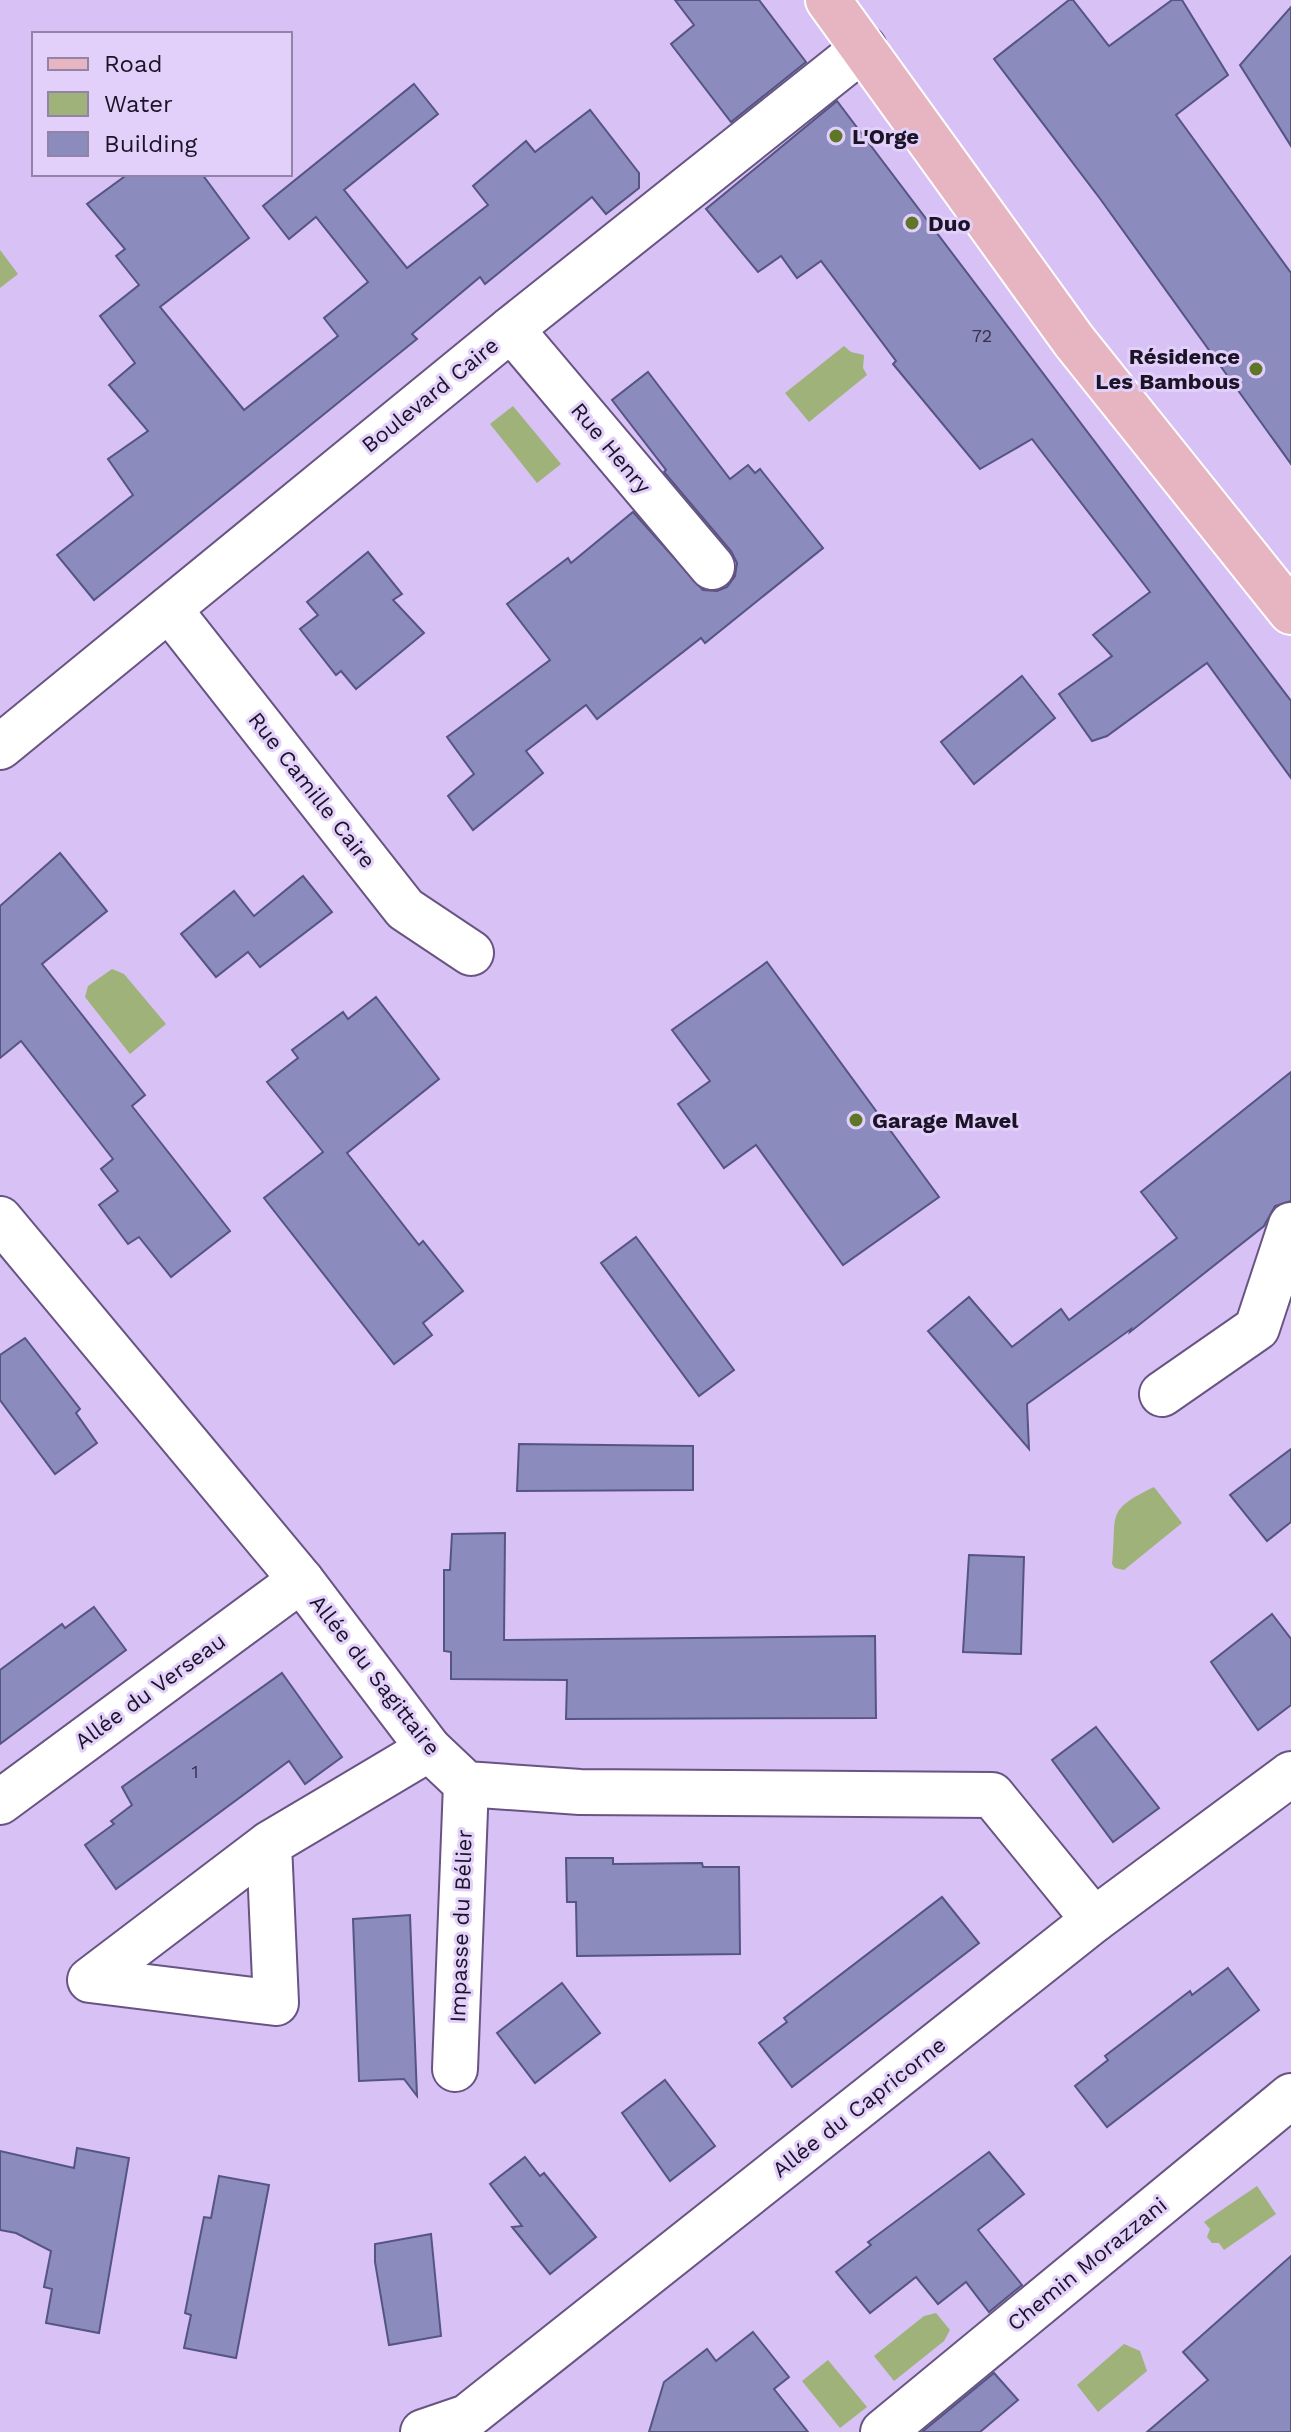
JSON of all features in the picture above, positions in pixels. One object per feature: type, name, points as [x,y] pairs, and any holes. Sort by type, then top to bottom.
[{"type":"main road","points":[[828,0],[1074,341],[1291,612]]},
{"type":"street","name":"Boulevard Caire","points":[[0,747],[511,329],[864,48]]},
{"type":"street","name":"Rue Henry","points":[[511,329],[712,567]]},
{"type":"street","name":"Rue Camille Caire","points":[[169,609],[405,909],[471,953]]},
{"type":"street","name":"Allée du Sagittaire","points":[[2,1224],[301,1580],[429,1749],[466,1784]]},
{"type":"street","points":[[1162,1394],[1257,1328],[1291,1225]]},
{"type":"street","name":"Allée du Verseau","points":[[0,1802],[301,1580]]},
{"type":"street","points":[[269,1844],[276,2003],[90,1980],[269,1844],[429,1749]]},
{"type":"street","name":"Allée du Capricorne","points":[[423,2432],[467,2417],[1094,1920],[1291,1774]]},
{"type":"street","points":[[466,1784],[580,1792],[992,1795],[1094,1920]]},
{"type":"street","name":"Impasse du Bélier","points":[[455,2069],[466,1784]]},
{"type":"street","name":"Chemin Morazzani","points":[[883,2432],[1291,2096]]},
{"type":"water","points":[[0,250],[18,274],[0,288]]},
{"type":"water","points":[[844,346],[851,352],[864,355],[863,368],[867,375],[809,422],[785,393]]},
{"type":"water","points":[[513,406],[561,464],[537,483],[490,424]]},
{"type":"water","points":[[112,969],[124,974],[166,1024],[130,1054],[85,997],[88,986]]},
{"type":"water","points":[[1154,1487],[1182,1523],[1124,1570],[1115,1568],[1112,1564],[1116,1515],[1127,1502]]},
{"type":"water","points":[[1257,2186],[1276,2214],[1224,2250],[1219,2243],[1212,2243],[1207,2237],[1210,2229],[1204,2222]]},
{"type":"water","points":[[936,2313],[950,2330],[944,2341],[894,2381],[874,2356],[924,2316]]},
{"type":"water","points":[[1124,2344],[1140,2351],[1147,2371],[1098,2412],[1077,2385]]},
{"type":"water","points":[[828,2360],[867,2407],[840,2428],[802,2381]]},
{"type":"building","points":[[675,0],[759,0],[806,62],[731,122],[671,44],[694,25]]},
{"type":"building","points":[[1073,0],[1109,46],[1172,0],[1182,0],[1228,75],[1176,115],[1291,273],[1291,464],[1101,200],[994,59]]},
{"type":"building","points":[[1291,7],[1291,146],[1240,65]]},
{"type":"building","points":[[414,84],[438,114],[344,190],[407,268],[488,205],[473,186],[526,141],[535,152],[590,110],[639,173],[639,188],[606,214],[592,197],[485,284],[480,277],[412,334],[417,339],[94,600],[57,555],[133,495],[108,459],[148,431],[109,385],[135,363],[100,316],[139,285],[116,256],[125,249],[87,204],[125,176],[203,176],[249,238],[160,307],[244,410],[338,336],[324,318],[368,282],[316,217],[289,239],[263,206]]},
{"type":"building","points":[[837,101],[1291,701],[1291,778],[1207,663],[1107,736],[1092,741],[1059,694],[1112,656],[1093,635],[1150,592],[1032,439],[980,469],[893,364],[896,361],[821,261],[797,278],[781,256],[758,272],[706,209]]},
{"type":"building","points":[[648,372],[730,479],[748,465],[755,473],[760,469],[823,548],[705,643],[701,638],[597,719],[586,705],[526,751],[543,773],[473,830],[448,796],[474,774],[447,737],[550,660],[507,604],[568,558],[571,563],[633,512],[703,590],[717,591],[727,587],[735,576],[737,563],[731,551],[664,472],[666,470],[612,400]]},
{"type":"building","points":[[368,552],[402,594],[393,600],[424,633],[356,689],[341,671],[336,675],[300,629],[318,615],[307,602]]},
{"type":"building","points":[[1022,676],[1055,718],[974,784],[941,742]]},
{"type":"building","points":[[60,853],[107,911],[42,964],[145,1095],[132,1106],[230,1231],[171,1277],[139,1237],[128,1244],[99,1205],[118,1191],[101,1169],[113,1159],[21,1041],[0,1058],[0,906]]},
{"type":"building","points":[[303,876],[332,912],[260,967],[248,952],[216,977],[181,934],[234,891],[254,916]]},
{"type":"building","points":[[767,962],[939,1197],[843,1265],[756,1145],[724,1168],[678,1104],[710,1081],[672,1030]]},
{"type":"building","points":[[376,997],[439,1079],[347,1153],[419,1245],[423,1241],[463,1291],[423,1323],[432,1335],[394,1364],[264,1198],[323,1152],[267,1082],[298,1058],[292,1050],[343,1012],[348,1019]]},
{"type":"building","points":[[1291,1072],[1291,1201],[1275,1206],[1264,1226],[1130,1332],[1131,1329],[1027,1404],[1029,1449],[928,1331],[969,1297],[1012,1347],[1061,1309],[1069,1320],[1177,1238],[1141,1192]]},
{"type":"building","points":[[636,1237],[734,1370],[699,1396],[601,1263]]},
{"type":"building","points":[[25,1338],[80,1409],[76,1413],[97,1443],[55,1474],[0,1400],[0,1355]]},
{"type":"building","points":[[519,1444],[693,1446],[693,1490],[517,1491]]},
{"type":"building","points":[[1291,1449],[1291,1522],[1267,1541],[1230,1495]]},
{"type":"building","points":[[505,1533],[504,1640],[875,1636],[876,1718],[566,1719],[567,1680],[451,1679],[451,1652],[444,1651],[444,1570],[450,1570],[452,1534]]},
{"type":"building","points":[[969,1555],[1024,1557],[1021,1654],[963,1652]]},
{"type":"building","points":[[94,1607],[126,1650],[0,1744],[0,1670],[62,1624],[65,1628]]},
{"type":"building","points":[[1272,1614],[1291,1639],[1291,1705],[1258,1730],[1211,1662]]},
{"type":"building","points":[[282,1673],[342,1757],[305,1784],[289,1761],[116,1889],[85,1845],[114,1824],[111,1821],[132,1805],[122,1787]]},
{"type":"building","points":[[1096,1727],[1159,1808],[1113,1842],[1052,1760]]},
{"type":"building","points":[[566,1858],[613,1858],[613,1864],[702,1863],[703,1867],[739,1867],[740,1954],[577,1956],[576,1902],[567,1902]]},
{"type":"building","points":[[942,1897],[979,1943],[792,2087],[759,2043],[787,2022],[784,2018]]},
{"type":"building","points":[[410,1915],[417,2096],[404,2079],[359,2081],[353,1919]]},
{"type":"building","points":[[1228,1968],[1259,2010],[1107,2127],[1075,2086],[1108,2060],[1105,2056],[1190,1991],[1192,1995]]},
{"type":"building","points":[[562,1983],[600,2033],[535,2083],[497,2033]]},
{"type":"building","points":[[665,2080],[715,2146],[670,2181],[622,2113]]},
{"type":"building","points":[[77,2148],[129,2158],[99,2333],[46,2323],[52,2289],[44,2287],[51,2251],[16,2233],[0,2230],[0,2151],[74,2168]]},
{"type":"building","points":[[989,2152],[1024,2194],[978,2230],[1022,2285],[989,2312],[966,2282],[938,2304],[916,2277],[870,2313],[836,2272],[871,2245],[868,2242]]},
{"type":"building","points":[[525,2157],[540,2176],[544,2173],[596,2237],[550,2274],[512,2227],[522,2226],[490,2184]]},
{"type":"building","points":[[219,2176],[269,2185],[236,2358],[184,2348],[191,2315],[185,2313],[204,2217],[211,2218]]},
{"type":"building","points":[[431,2234],[441,2336],[389,2345],[375,2262],[375,2244]]},
{"type":"building","points":[[1291,2256],[1291,2432],[1147,2432],[1208,2380],[1183,2352]]},
{"type":"building","points":[[753,2332],[789,2377],[774,2389],[808,2432],[649,2432],[664,2382],[707,2349],[716,2361]]},
{"type":"building","points":[[994,2373],[1018,2400],[980,2432],[922,2432]]},
{"type":"place","name":"L'Orge","points":[[836,136]]},
{"type":"place","name":"Duo","points":[[912,223]]},
{"type":"place","name":"Résidence Les Bambous","points":[[1256,369]]},
{"type":"place","name":"Garage Mavel","points":[[856,1120]]}]
